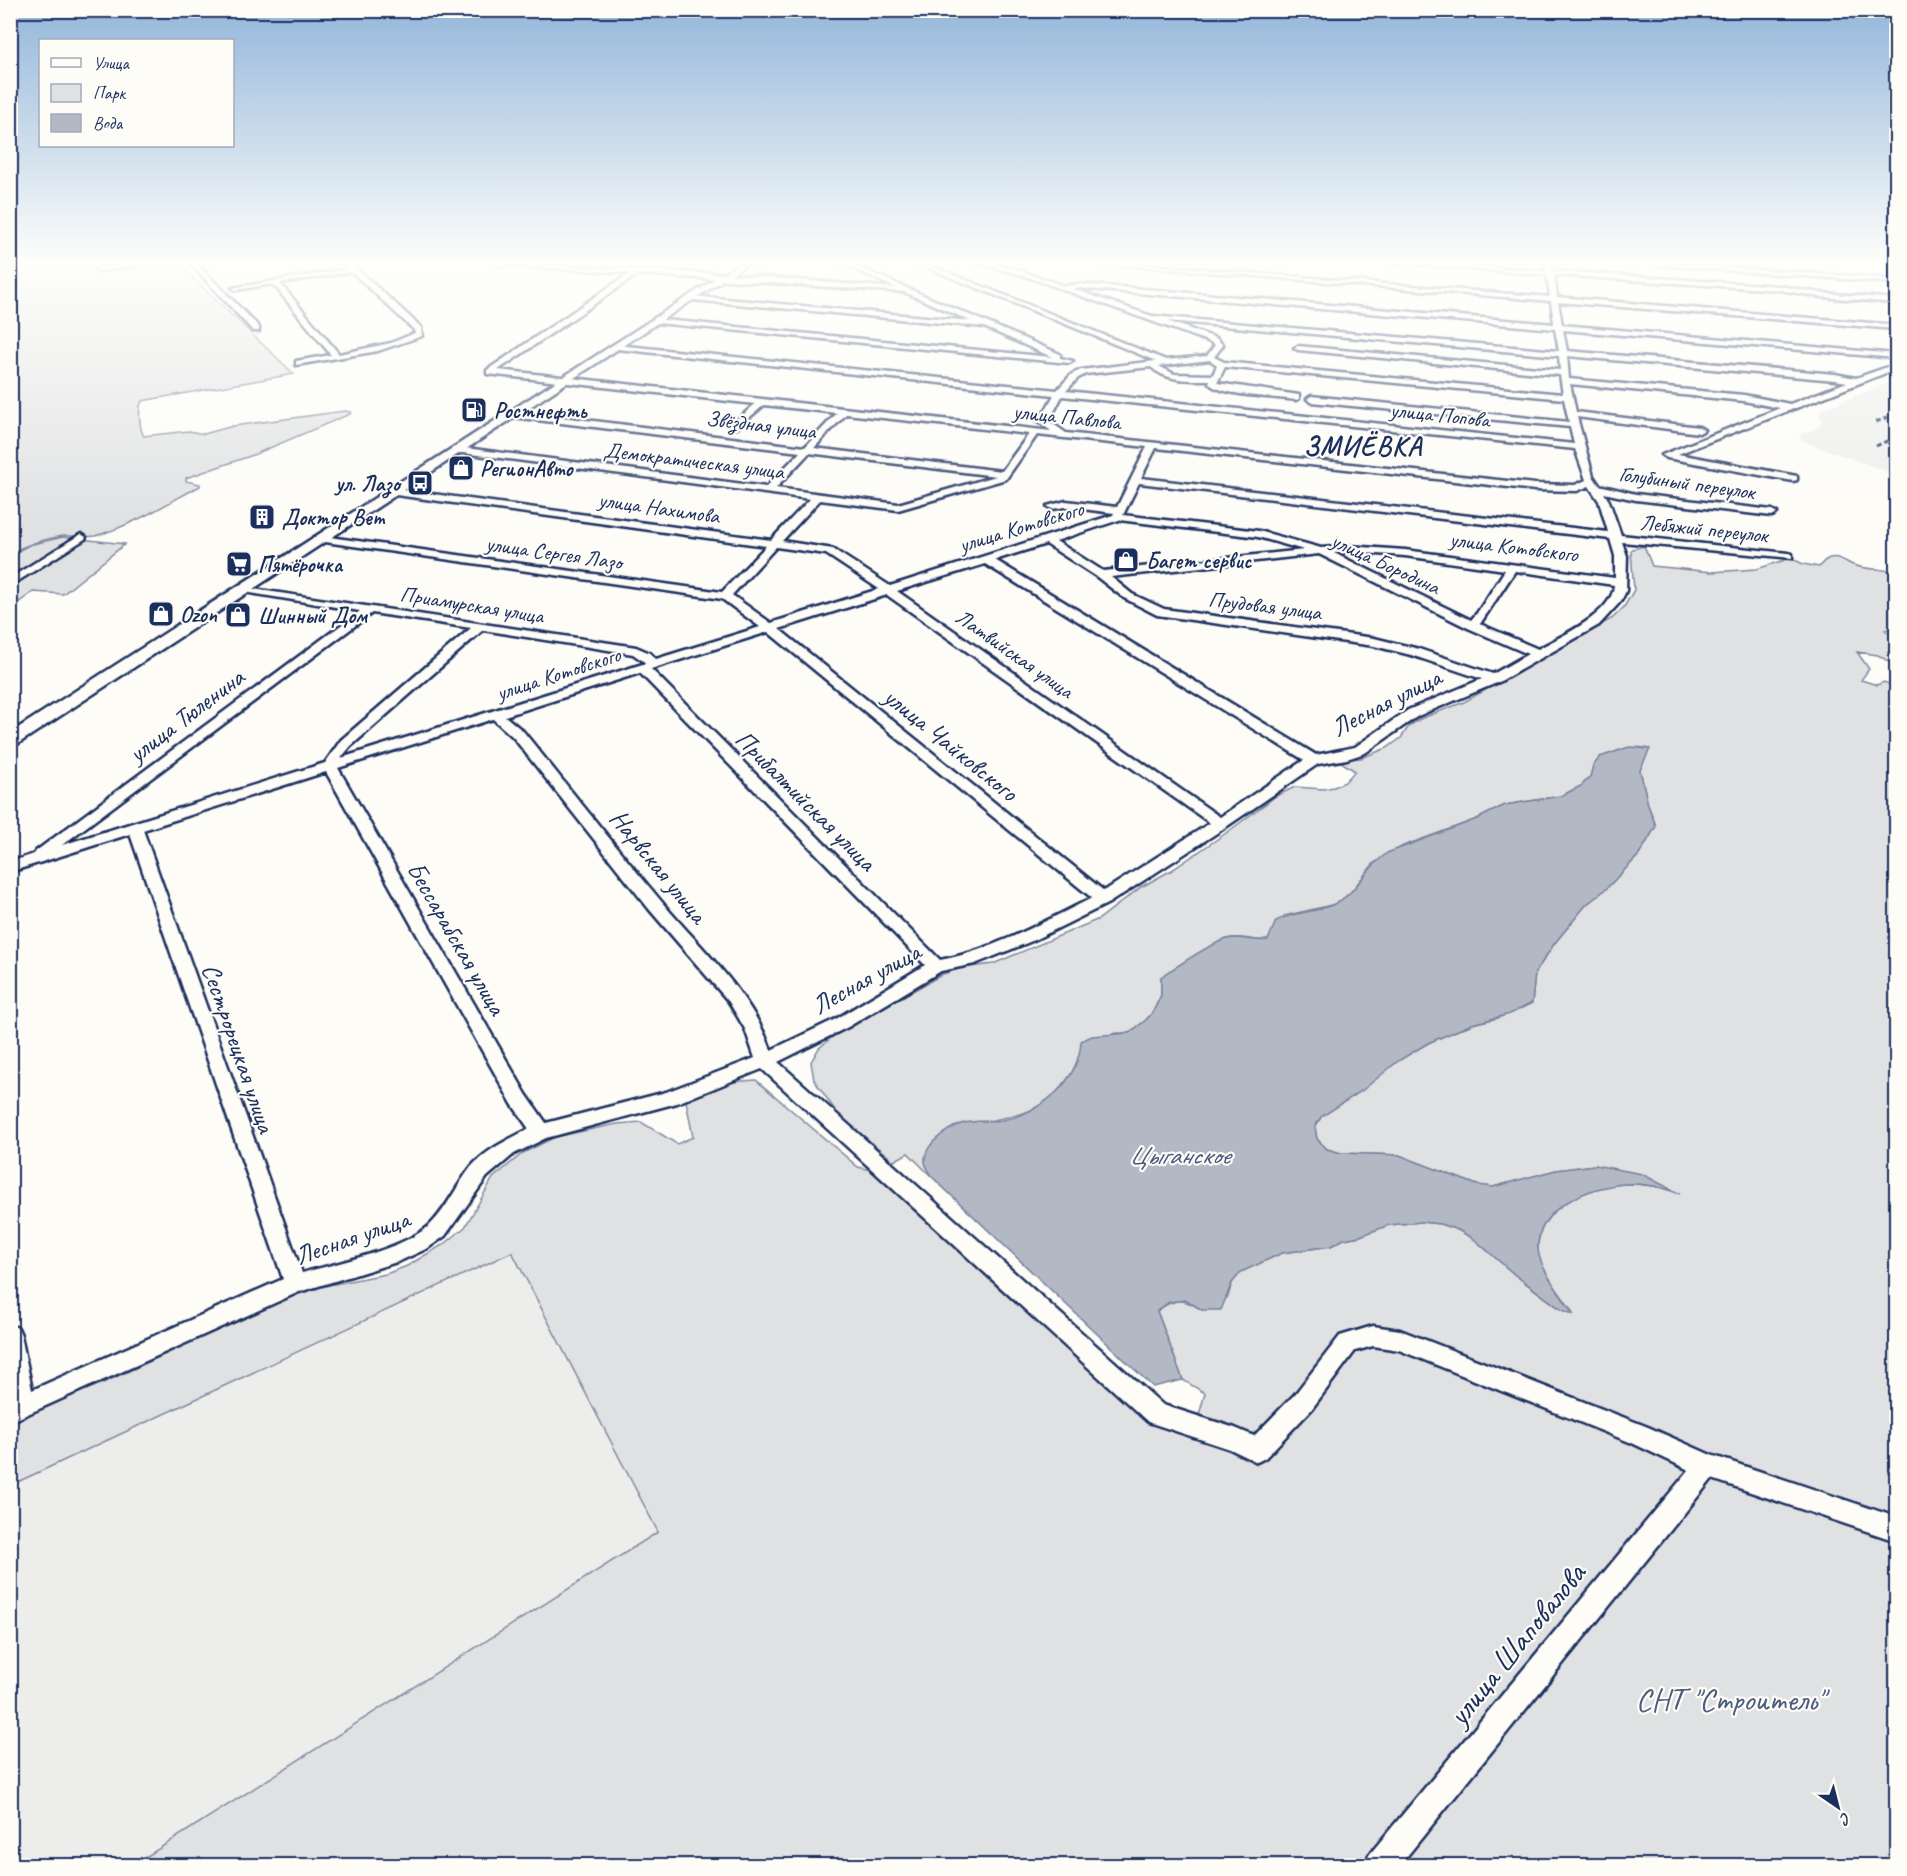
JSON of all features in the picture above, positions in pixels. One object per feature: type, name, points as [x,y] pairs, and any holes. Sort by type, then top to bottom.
[{"type":"main road","points":[[10,741],[612,351]]},
{"type":"street","points":[[332,351],[336,356]]},
{"type":"street","points":[[299,363],[362,351]]},
{"type":"street","name":"улица Павлова","points":[[521,351],[490,372],[1535,487],[1569,488],[1594,485]]},
{"type":"street","name":"улица Попова","points":[[652,351],[1579,447]]},
{"type":"street","points":[[961,351],[1069,361]]},
{"type":"street","points":[[1045,351],[1087,372]]},
{"type":"street","points":[[1137,351],[1165,362]]},
{"type":"street","points":[[1209,358],[1215,351]]},
{"type":"street","points":[[1321,351],[1744,398],[1790,407]]},
{"type":"street","points":[[1546,351],[1835,377],[1856,381]]},
{"type":"street","points":[[1835,351],[1896,356]]},
{"type":"street","name":"Лесная улица","points":[[17,1409],[294,1284],[359,1266],[421,1242],[438,1230],[480,1171],[507,1149],[541,1132],[670,1098],[765,1061],[842,1023],[936,966],[969,960],[991,952],[1103,898],[1221,824],[1314,760],[1347,755],[1360,750],[1413,713],[1494,679],[1577,634],[1603,615],[1617,599],[1621,582],[1621,556],[1604,501],[1594,485],[1579,447],[1568,397],[1563,352]]},
{"type":"street","points":[[1021,431],[1044,422],[1049,409],[1075,376],[1087,372],[1209,358],[1222,364],[1568,397]]},
{"type":"street","points":[[1214,380],[1222,364]]},
{"type":"street","points":[[1155,366],[1167,374],[1214,380],[1237,390],[1296,398]]},
{"type":"street","points":[[1792,478],[1667,455],[1896,366]]},
{"type":"street","points":[[1311,399],[1575,425]]},
{"type":"street","points":[[737,425],[762,402]]},
{"type":"street","points":[[770,489],[844,411]]},
{"type":"street","name":"Звёздная улица","points":[[512,414],[1007,474]]},
{"type":"street","points":[[1573,414],[1699,429]]},
{"type":"street","points":[[1044,422],[1068,436]]},
{"type":"street","points":[[1007,474],[1034,433]]},
{"type":"street","name":"улица Котовского","points":[[10,867],[649,667],[1046,540],[1118,514],[1153,444]]},
{"type":"street","name":"Демократическая улица","points":[[458,450],[889,506],[907,506],[1007,474]]},
{"type":"street","name":"улица Котовского","points":[[1136,480],[1616,537]]},
{"type":"street","name":"Голубиный переулок","points":[[1594,485],[1636,497],[1772,513]]},
{"type":"street","name":"улица Нахимова","points":[[396,492],[774,543]]},
{"type":"street","points":[[724,596],[818,496]]},
{"type":"street","name":"улица Котовского","points":[[1053,506],[1066,504],[1118,514],[1259,534],[1321,551],[1360,550],[1621,582]]},
{"type":"street","points":[[10,583],[81,537]]},
{"type":"street","name":"Лебяжий переулок","points":[[1616,537],[1788,556]]},
{"type":"street","name":"улица Сергея Лазо","points":[[322,539],[724,596],[770,628]]},
{"type":"street","name":"Прудовая улица","points":[[1046,540],[1101,575],[1134,600],[1161,612],[1275,626],[1374,642],[1415,652],[1494,679]]},
{"type":"street","name":"Латвийская улица","points":[[774,543],[829,551],[1221,824]]},
{"type":"street","name":"улица Бородина","points":[[1101,575],[1321,551],[1539,655]]},
{"type":"street","points":[[985,559],[1314,760]]},
{"type":"street","points":[[1472,625],[1482,615],[1512,567]]},
{"type":"street","name":"Приамурская улица","points":[[244,590],[636,651],[646,656],[649,667]]},
{"type":"street","name":"улица Тюленина","points":[[32,861],[370,609]]},
{"type":"street","points":[[331,768],[334,758],[346,743],[481,627]]},
{"type":"street","name":"улица Чайковского","points":[[770,628],[1103,898]]},
{"type":"street","name":"Прибалтийская улица","points":[[649,667],[936,966]]},
{"type":"street","name":"Нарвская улица","points":[[496,715],[518,734],[655,905],[735,998],[754,1028],[765,1061]]},
{"type":"street","name":"Бессарабская улица","points":[[331,768],[519,1099],[541,1132]]},
{"type":"street","name":"Сестрорецкая улица","points":[[135,828],[294,1284]]},
{"type":"street","points":[[765,1061],[1156,1414],[1235,1439],[1257,1450],[1303,1402],[1348,1343],[1373,1336],[1400,1340],[1640,1435],[1707,1466],[1896,1529]]},
{"type":"street","points":[[10,1335],[17,1409]]},
{"type":"street","name":"улица Шаповалова","points":[[1380,1866],[1707,1466]]},
{"type":"shaded area","points":[[1896,380],[1896,473],[1800,440],[1801,434],[1814,430],[1822,421],[1818,414],[1823,409]]},
{"type":"shaded area","points":[[513,1252],[659,1532],[133,1865],[11,1865],[10,1485]]},
{"type":"green space","points":[[11,351],[269,351],[294,374],[142,401],[140,418],[144,436],[189,431],[204,434],[233,426],[351,412],[253,455],[186,478],[186,481],[200,484],[200,486],[149,514],[109,532],[87,537],[63,536],[49,539],[29,544],[11,553]]},
{"type":"green space","points":[[63,537],[125,544],[63,594],[33,592],[11,608],[11,555],[29,545]]},
{"type":"green space","points":[[298,545],[301,546],[181,624],[177,623],[273,561],[269,558],[275,555],[282,556]]},
{"type":"green space","name":"СНТ \"Строитель\"","points":[[1644,546],[1652,566],[1712,572],[1757,569],[1791,558],[1803,564],[1819,567],[1827,559],[1834,558],[1859,567],[1896,573],[1896,627],[1885,630],[1896,638],[1896,651],[1890,655],[1896,661],[1896,666],[1878,655],[1857,652],[1869,669],[1861,680],[1877,685],[1884,682],[1896,687],[1896,1865],[133,1865],[658,1532],[512,1252],[11,1485],[11,1420],[101,1384],[303,1290],[386,1274],[407,1266],[446,1243],[465,1227],[493,1178],[523,1153],[555,1137],[617,1124],[641,1122],[677,1144],[693,1137],[686,1101],[731,1082],[756,1080],[858,1167],[879,1172],[1142,1417],[1153,1424],[1193,1437],[1205,1393],[1183,1380],[1157,1311],[1175,1301],[1190,1303],[1202,1310],[1228,1297],[1232,1283],[1241,1272],[1282,1253],[1331,1246],[1344,1239],[1360,1236],[1389,1225],[1421,1222],[1440,1224],[1474,1239],[1515,1275],[1562,1310],[1573,1313],[1546,1274],[1539,1258],[1540,1234],[1546,1221],[1568,1201],[1612,1185],[1650,1185],[1671,1189],[1595,1165],[1556,1170],[1493,1187],[1477,1185],[1399,1155],[1341,1153],[1327,1149],[1317,1139],[1315,1127],[1330,1109],[1353,1096],[1398,1061],[1428,1043],[1472,1024],[1498,1018],[1532,1003],[1535,973],[1554,944],[1586,905],[1606,889],[1639,855],[1656,826],[1648,805],[1640,770],[1649,749],[1633,747],[1613,753],[1593,766],[1590,777],[1581,786],[1561,796],[1505,805],[1477,819],[1403,846],[1374,863],[1350,893],[1336,904],[1284,916],[1268,940],[1231,938],[1196,954],[1161,977],[1161,995],[1153,1012],[1129,1033],[1117,1033],[1082,1041],[1071,1073],[1065,1083],[1049,1099],[1029,1111],[960,1127],[944,1134],[932,1143],[927,1157],[930,1175],[908,1153],[894,1161],[839,1116],[814,1080],[811,1062],[819,1048],[836,1034],[943,974],[962,968],[993,964],[1099,919],[1141,887],[1172,870],[1276,796],[1295,787],[1323,789],[1345,782],[1355,771],[1338,760],[1361,758],[1387,748],[1401,738],[1409,726],[1420,719],[1464,702],[1613,618],[1624,607],[1634,590],[1631,551]]},
{"type":"water","name":"Цыганское","points":[[1629,747],[1650,749],[1640,770],[1648,805],[1656,826],[1639,855],[1606,889],[1586,905],[1554,944],[1535,973],[1532,1003],[1510,1014],[1472,1024],[1428,1043],[1398,1061],[1363,1090],[1321,1117],[1315,1127],[1317,1139],[1327,1149],[1341,1153],[1399,1155],[1477,1185],[1493,1187],[1556,1170],[1595,1165],[1642,1174],[1680,1194],[1646,1185],[1626,1184],[1597,1189],[1568,1202],[1546,1221],[1540,1234],[1539,1257],[1573,1314],[1562,1310],[1515,1275],[1474,1239],[1458,1230],[1440,1224],[1421,1222],[1389,1225],[1360,1236],[1344,1239],[1331,1246],[1282,1253],[1241,1272],[1232,1283],[1221,1310],[1202,1310],[1186,1300],[1169,1302],[1157,1311],[1183,1380],[1153,1387],[930,1175],[925,1156],[937,1138],[961,1124],[1002,1120],[1017,1116],[1044,1103],[1065,1082],[1073,1070],[1079,1056],[1081,1041],[1092,1036],[1129,1033],[1146,1020],[1153,1012],[1161,995],[1161,977],[1169,971],[1227,939],[1268,940],[1276,921],[1291,915],[1331,906],[1345,897],[1387,853],[1477,819],[1505,805],[1561,796],[1581,786],[1590,777],[1593,766],[1600,757]]},
{"type":"railway","points":[[1876,422],[1896,414]]},
{"type":"railway","points":[[1876,446],[1896,437]]},
{"type":"railway","points":[[1891,454],[1896,452]]},
{"type":"place","name":"Ростнефть","points":[[474,410]]},
{"type":"place","name":"РегионАвто","points":[[461,468]]},
{"type":"place","name":"ул. Лазо","points":[[420,483]]},
{"type":"place","name":"Доктор Вет","points":[[262,517]]},
{"type":"place","name":"Багет сервис","points":[[1126,560]]},
{"type":"place","name":"Пятёрочка","points":[[239,564]]},
{"type":"place","name":"Ozon","points":[[161,614]]},
{"type":"place","name":"Шинный Дом","points":[[238,615]]},
{"type":"district","name":"ЗМИЁВКА","points":[[1363,446]]}]
